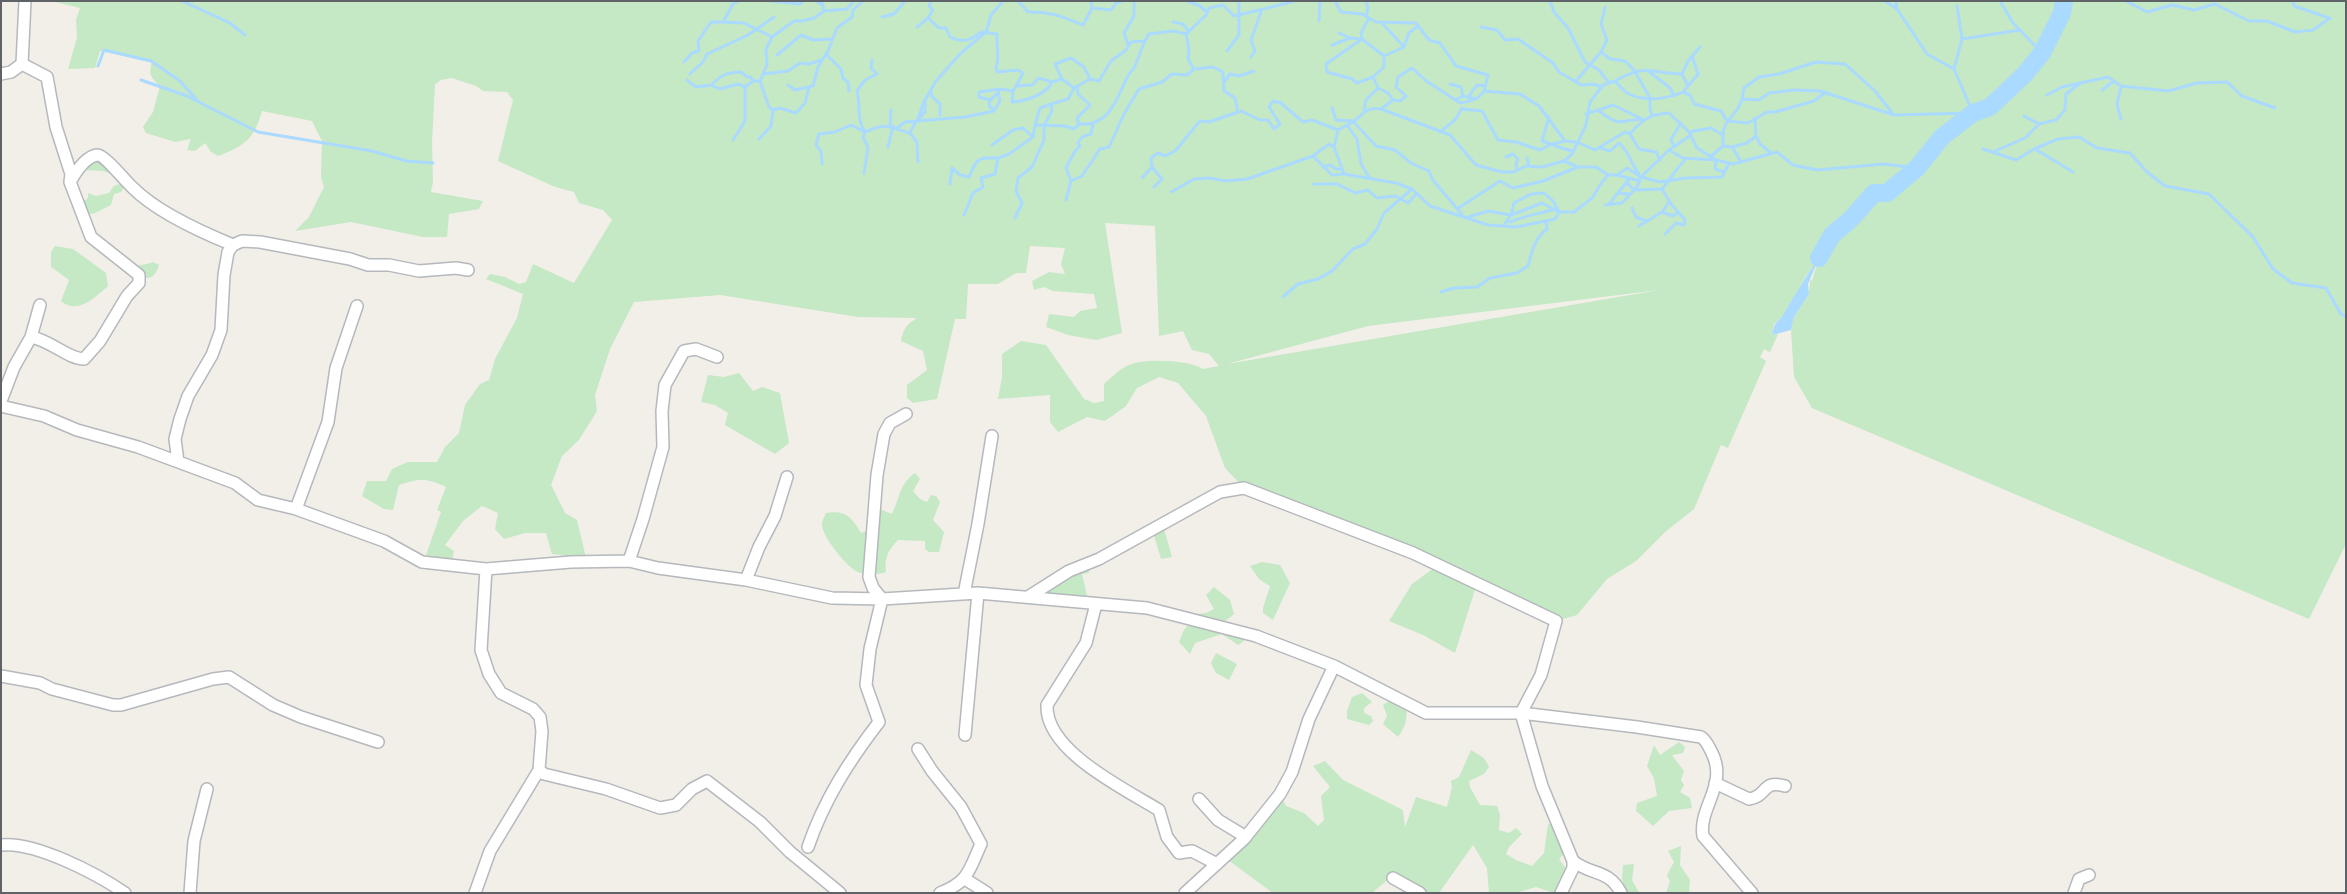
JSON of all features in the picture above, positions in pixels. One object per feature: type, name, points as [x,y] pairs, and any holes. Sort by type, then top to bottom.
[{"type":"street","points":[[1,74],[12,72],[22,64],[25,1]]},
{"type":"street","points":[[22,64],[47,77],[56,128],[71,174],[70,182],[91,237],[139,275],[138,283],[127,296],[96,346],[84,359],[77,359],[47,341],[31,337]]},
{"type":"street","points":[[70,182],[86,163],[99,155],[106,159],[134,190],[175,218],[200,232],[233,245]]},
{"type":"street","points":[[178,462],[176,439],[188,396],[212,355],[221,330],[224,275],[228,252],[233,245],[242,242],[260,242],[350,258],[368,265],[389,265],[419,272],[456,268],[468,270]]},
{"type":"street","points":[[1,400],[14,367],[31,337],[40,305]]},
{"type":"street","points":[[296,509],[328,422],[336,368],[357,306]]},
{"type":"street","points":[[629,561],[644,519],[663,447],[662,411],[665,385],[684,351],[696,348],[718,357]]},
{"type":"street","points":[[1,406],[44,416],[77,430],[138,447],[235,483],[258,500],[296,509],[384,541],[422,562],[486,569],[571,562],[629,561],[658,568],[746,580],[832,598],[882,599],[978,593],[1147,608],[1256,636],[1334,666],[1425,712],[1521,713],[1702,737],[1716,761],[1718,775],[1707,810],[1703,836],[1752,893]]},
{"type":"street","points":[[882,599],[872,588],[869,577],[877,475],[884,434],[890,423],[906,414]]},
{"type":"street","points":[[964,594],[978,524],[992,436]]},
{"type":"street","points":[[746,580],[759,547],[775,516],[786,477]]},
{"type":"street","points":[[1028,597],[1069,570],[1099,559],[1212,496],[1220,492],[1244,488],[1413,552],[1556,621],[1541,675],[1521,713],[1544,792],[1573,861],[1573,868],[1561,893]]},
{"type":"street","points":[[475,893],[490,851],[539,770],[542,731],[540,717],[533,709],[501,693],[489,674],[481,650],[486,569]]},
{"type":"street","points":[[965,735],[978,593]]},
{"type":"street","points":[[808,847],[818,817],[840,777],[879,722],[866,685],[870,649],[882,599]]},
{"type":"street","points":[[1096,604],[1086,643],[1047,705],[1051,726],[1070,750],[1090,768],[1159,810],[1167,837],[1179,853],[1193,852],[1217,864]]},
{"type":"street","points":[[1185,893],[1246,836],[1269,810],[1288,781],[1309,718],[1334,666]]},
{"type":"street","points":[[1,676],[40,683],[52,689],[113,705],[121,705],[213,679],[229,677],[273,705],[378,742]]},
{"type":"street","points":[[918,749],[932,771],[961,807],[981,844],[965,879],[955,887],[940,893]]},
{"type":"street","points":[[539,770],[544,774],[606,790],[660,808],[676,805],[692,788],[707,781],[760,822],[790,852],[840,893]]},
{"type":"street","points":[[1715,783],[1749,799],[1755,798],[1769,785],[1776,783],[1785,786]]},
{"type":"street","points":[[190,893],[194,841],[207,789]]},
{"type":"street","points":[[1199,800],[1223,824],[1246,836]]},
{"type":"street","points":[[1,845],[15,843],[98,874],[125,893]]},
{"type":"street","points":[[1573,861],[1584,870],[1600,873],[1616,883],[1621,893]]},
{"type":"street","points":[[2074,893],[2079,879],[2089,876]]},
{"type":"street","points":[[1393,878],[1420,893]]},
{"type":"street","points":[[965,879],[987,893]]},
{"type":"green space","points":[[51,1],[193,1],[198,3],[200,1],[2346,1],[2346,544],[2309,619],[1812,408],[1794,377],[1791,330],[1794,317],[1809,294],[1810,280],[1812,281],[1818,260],[1806,276],[1784,315],[1774,324],[1772,335],[1778,334],[1770,352],[1764,349],[1760,357],[1766,361],[1728,448],[1721,445],[1694,509],[1665,532],[1636,561],[1607,579],[1577,615],[1556,621],[1477,583],[1455,653],[1423,635],[1389,621],[1412,584],[1438,565],[1244,488],[1225,468],[1206,416],[1178,383],[1159,377],[1137,388],[1126,406],[1105,421],[1087,417],[1058,432],[1050,422],[1050,395],[998,399],[1002,377],[1002,354],[1021,341],[1046,345],[1084,399],[1094,403],[1104,401],[1104,384],[1122,368],[1129,365],[1145,361],[1167,361],[1188,364],[1203,369],[1219,366],[1209,354],[1192,350],[1183,331],[1159,336],[1155,226],[1105,223],[1122,333],[1096,340],[1068,335],[1046,327],[1049,314],[1074,317],[1080,311],[1097,308],[1094,294],[1053,291],[1044,287],[1034,290],[1032,281],[1049,272],[1065,274],[1061,264],[1065,248],[1030,246],[1026,273],[1016,273],[998,284],[968,284],[966,319],[955,319],[937,399],[913,403],[907,398],[907,385],[927,370],[923,351],[901,341],[906,327],[917,318],[858,317],[720,295],[634,302],[610,349],[595,395],[597,411],[579,440],[562,456],[551,485],[565,513],[577,520],[586,558],[552,554],[546,533],[525,533],[504,539],[495,529],[498,513],[482,506],[463,521],[445,545],[454,551],[452,560],[425,558],[441,512],[437,510],[446,487],[423,480],[399,485],[393,510],[384,509],[362,496],[367,481],[386,481],[392,469],[408,462],[437,462],[445,447],[459,433],[465,405],[480,384],[489,380],[495,359],[517,318],[523,294],[486,279],[490,274],[505,277],[519,284],[526,282],[533,264],[574,283],[612,220],[603,210],[579,203],[574,192],[555,187],[498,161],[513,100],[507,92],[483,91],[476,86],[452,78],[441,80],[435,84],[432,142],[433,182],[431,192],[483,201],[479,209],[449,214],[447,237],[423,237],[351,222],[295,231],[309,217],[324,187],[321,178],[322,141],[312,121],[262,111],[252,135],[242,145],[218,156],[211,152],[205,143],[195,151],[187,150],[191,139],[175,142],[146,133],[143,127],[153,112],[160,86],[151,76],[152,62],[100,51],[95,68],[68,69],[77,38],[76,20],[80,8]],"holes":[[[1659,290],[1227,364],[1368,326]]]},
{"type":"green space","points":[[89,157],[101,161],[119,176],[103,171],[83,170]]},
{"type":"green space","points":[[119,184],[124,187],[121,192],[114,194],[111,205],[95,213],[85,215],[81,203],[88,198],[88,193],[96,196],[109,193],[114,186]]},
{"type":"green space","points":[[55,246],[73,249],[106,273],[108,286],[91,300],[80,306],[67,305],[61,301],[69,280],[51,267],[51,252]]},
{"type":"green space","points":[[153,262],[159,265],[156,272],[150,278],[142,277],[129,268],[147,264]]},
{"type":"green space","points":[[739,373],[753,391],[762,387],[780,393],[789,443],[775,454],[725,425],[728,413],[715,405],[701,402],[708,375],[724,377]]},
{"type":"green space","points":[[915,473],[920,479],[913,491],[920,499],[927,502],[931,495],[936,496],[940,502],[933,520],[944,532],[939,552],[929,552],[925,549],[925,541],[898,540],[888,554],[886,572],[871,574],[856,571],[841,557],[825,535],[822,524],[826,513],[838,512],[851,518],[861,533],[872,529],[872,506],[892,514],[903,487]]},
{"type":"green space","points":[[1162,522],[1172,557],[1161,559],[1152,529]]},
{"type":"green space","points":[[1262,562],[1280,565],[1290,583],[1273,620],[1263,613],[1270,586],[1259,579],[1250,566]]},
{"type":"green space","points":[[1087,564],[1089,573],[1082,574],[1088,600],[1040,595]]},
{"type":"green space","points":[[1214,587],[1230,600],[1234,614],[1223,623],[1240,627],[1244,641],[1238,645],[1222,634],[1195,643],[1190,654],[1179,642],[1184,630],[1197,614],[1206,613],[1214,609],[1206,595]]},
{"type":"green space","points":[[1216,653],[1237,664],[1229,680],[1216,673],[1211,663]]},
{"type":"green space","points":[[1362,693],[1372,702],[1364,708],[1364,713],[1371,716],[1373,721],[1369,725],[1347,719],[1347,711],[1352,697]]},
{"type":"green space","points":[[1390,700],[1405,701],[1406,720],[1398,737],[1383,724],[1387,716],[1383,705]]},
{"type":"green space","points":[[1679,742],[1685,747],[1683,753],[1672,755],[1684,771],[1681,780],[1684,785],[1680,792],[1690,798],[1692,808],[1669,811],[1653,826],[1636,811],[1637,803],[1657,796],[1654,778],[1647,766],[1654,745],[1660,755]]},
{"type":"green space","points":[[1471,750],[1484,758],[1489,767],[1484,774],[1469,781],[1470,787],[1480,805],[1497,806],[1500,815],[1499,830],[1509,833],[1516,828],[1522,834],[1509,847],[1506,854],[1532,866],[1544,853],[1548,825],[1551,822],[1566,851],[1559,859],[1570,874],[1554,893],[1536,887],[1515,893],[1489,893],[1487,868],[1473,845],[1439,893],[1414,893],[1392,876],[1372,893],[1273,893],[1224,857],[1280,794],[1286,806],[1304,813],[1318,826],[1324,820],[1321,796],[1330,787],[1313,766],[1325,761],[1343,780],[1403,810],[1405,827],[1416,797],[1447,807],[1452,787],[1451,781],[1459,777]]},
{"type":"green space","points":[[1681,846],[1680,865],[1690,880],[1689,893],[1666,893],[1670,881],[1667,875],[1674,862],[1668,851]]},
{"type":"green space","points":[[1634,864],[1632,880],[1639,893],[1628,893],[1622,880],[1623,865]]},
{"type":"water","points":[[1819,258],[1808,284],[1809,294],[1794,317],[1791,330],[1772,335],[1776,324]]},
{"type":"waterway","points":[[182,1],[230,23],[245,35]]},
{"type":"waterway","points":[[738,1],[733,4],[723,22],[744,23],[772,37],[794,21],[814,18],[824,11],[847,9],[854,1]]},
{"type":"waterway","points":[[770,1],[800,4],[803,1]]},
{"type":"waterway","points":[[816,1],[822,5]]},
{"type":"waterway","points":[[822,1],[824,11]]},
{"type":"waterway","points":[[788,85],[795,90],[813,86],[818,67],[828,51],[837,28],[852,17],[853,10],[863,1]]},
{"type":"waterway","points":[[882,17],[894,14],[905,1]]},
{"type":"waterway","points":[[917,27],[928,18],[933,10],[929,6],[931,1]]},
{"type":"waterway","points":[[918,162],[917,142],[910,133],[915,123],[925,112],[925,100],[936,81],[961,53],[986,32],[991,15],[1003,1]]},
{"type":"waterway","points":[[1018,1],[1028,12],[1063,17],[1083,25],[1092,8],[1111,10],[1116,3],[1122,1]]},
{"type":"waterway","points":[[1091,1],[1092,8]]},
{"type":"waterway","points":[[1128,45],[1124,33],[1134,16],[1134,1]]},
{"type":"waterway","points":[[1187,1],[1200,6],[1207,12]]},
{"type":"waterway","points":[[1227,51],[1239,35],[1239,1]]},
{"type":"waterway","points":[[928,18],[939,28],[946,28],[950,37],[959,40],[970,39],[981,32],[997,34],[997,72],[1018,70],[1023,73],[1016,86],[1032,85],[1039,78],[1052,82],[1062,79],[1074,88],[1090,79],[1099,81],[1111,61],[1125,51],[1131,42],[1145,41],[1149,34],[1173,31],[1186,34],[1206,15],[1209,8],[1223,5],[1234,16],[1294,1]]},
{"type":"waterway","points":[[1319,21],[1320,1]]},
{"type":"waterway","points":[[1335,1],[1341,12],[1362,14],[1376,22],[1416,23],[1429,40],[1440,43],[1456,66],[1488,75],[1484,91],[1520,94],[1539,106],[1565,141],[1577,142],[1595,150],[1625,132],[1630,134],[1647,118],[1669,113],[1689,132],[1697,148],[1716,160],[1733,164],[1777,152],[1793,165],[1817,170],[1884,164],[1917,168]]},
{"type":"waterway","points":[[1366,1],[1368,8],[1366,16]]},
{"type":"waterway","points":[[1550,1],[1554,12],[1568,28],[1585,62],[1599,70],[1609,83]]},
{"type":"waterway","points":[[1885,1],[1897,9]]},
{"type":"waterway","points":[[1723,135],[1728,121],[1738,109],[1742,99],[1759,100],[1769,93],[1794,90],[1820,91],[1894,115],[1973,113],[1954,69],[1927,54],[1897,9],[1896,1]]},
{"type":"waterway","points":[[2000,1],[2013,23],[2042,53]]},
{"type":"waterway","points":[[1819,258],[1832,235],[1851,219],[1874,193],[1887,193],[1917,168],[1942,137],[1973,113],[1990,107],[2025,74],[2042,53],[2062,13],[2064,1]]},
{"type":"waterway","points":[[2126,1],[2147,12],[2172,5],[2194,10],[2215,4],[2249,21],[2267,21],[2295,32],[2313,30],[2330,18]]},
{"type":"waterway","points":[[2293,1],[2294,6],[2329,18]]},
{"type":"waterway","points":[[1954,69],[1962,39],[1957,6]]},
{"type":"waterway","points":[[1601,52],[1607,40],[1601,24],[1605,7]]},
{"type":"waterway","points":[[1251,57],[1255,51],[1251,40],[1261,12]]},
{"type":"waterway","points":[[690,74],[703,62],[707,54],[748,35],[774,17]]},
{"type":"waterway","points":[[1369,18],[1361,33],[1362,39],[1326,64],[1327,72],[1352,79],[1357,83],[1373,77],[1378,88],[1388,93],[1393,100]]},
{"type":"waterway","points":[[684,62],[692,53],[699,51],[698,41],[711,22],[723,22]]},
{"type":"waterway","points":[[1173,22],[1183,24],[1189,32]]},
{"type":"waterway","points":[[1382,23],[1404,47]]},
{"type":"waterway","points":[[1373,77],[1384,67],[1384,56],[1404,47],[1409,33],[1418,26]]},
{"type":"waterway","points":[[1481,27],[1497,30],[1505,40],[1518,39],[1553,63],[1559,72],[1581,85],[1594,84],[1601,87]]},
{"type":"waterway","points":[[1962,39],[2020,30]]},
{"type":"waterway","points":[[1339,33],[1350,38],[1362,39],[1384,56]]},
{"type":"waterway","points":[[1071,181],[1082,176],[1100,149],[1109,147],[1124,114],[1139,89],[1162,82],[1172,74],[1187,75],[1194,69],[1188,59],[1189,50],[1186,34]]},
{"type":"waterway","points":[[777,55],[801,35],[813,40],[832,39]]},
{"type":"waterway","points":[[733,140],[745,121],[745,87],[753,81],[760,81],[767,65],[766,49],[772,37]]},
{"type":"waterway","points":[[1332,45],[1350,38]]},
{"type":"waterway","points":[[964,215],[973,193],[983,187],[981,178],[995,174],[998,158],[1009,154],[1033,137],[1035,125],[1065,126],[1074,129],[1079,124],[1090,124],[1099,121],[1106,115],[1112,108],[1134,68],[1145,41]]},
{"type":"waterway","points":[[1683,92],[1688,86],[1682,74],[1688,61],[1700,47]]},
{"type":"waterway","points":[[98,66],[104,50],[151,61],[180,81],[196,99]]},
{"type":"waterway","points":[[1576,81],[1601,52],[1610,59],[1625,61],[1634,70],[1650,98],[1652,115]]},
{"type":"waterway","points":[[826,54],[841,69],[843,78],[848,82],[849,91]]},
{"type":"waterway","points":[[1688,86],[1698,74],[1692,56]]},
{"type":"waterway","points":[[1062,79],[1055,64],[1071,58],[1084,67],[1090,79]]},
{"type":"waterway","points":[[763,74],[788,71],[800,63],[809,64],[821,60]]},
{"type":"waterway","points":[[864,173],[868,147],[863,138],[865,132],[860,117],[857,91],[865,80],[877,74],[871,68],[872,60]]},
{"type":"waterway","points":[[1742,99],[1744,88],[1759,77],[1779,74],[1816,62],[1845,64],[1875,91],[1893,114]]},
{"type":"waterway","points":[[1194,69],[1213,67],[1223,72],[1224,91],[1235,98],[1238,112]]},
{"type":"waterway","points":[[1142,178],[1152,167],[1151,158],[1158,153],[1165,156],[1175,151],[1200,121],[1209,122],[1241,111],[1260,120],[1268,120],[1274,129],[1280,124],[1269,107],[1273,101],[1281,103],[1303,122],[1312,120],[1338,130],[1353,122],[1365,111],[1376,108],[1381,109],[1393,100],[1400,101],[1406,96],[1396,87],[1398,77],[1412,68],[1425,80],[1460,103],[1470,101],[1484,91]]},
{"type":"waterway","points":[[1647,70],[1670,88],[1674,96]]},
{"type":"waterway","points":[[1615,81],[1635,72],[1649,70],[1682,74]]},
{"type":"waterway","points":[[1224,82],[1230,74],[1239,76],[1254,71]]},
{"type":"waterway","points":[[711,85],[718,78],[736,72],[741,72],[747,77],[751,77],[753,81]]},
{"type":"waterway","points":[[2047,95],[2062,87],[2108,77],[2121,86],[2168,91],[2197,83],[2227,82],[2242,96],[2275,108]]},
{"type":"waterway","points":[[141,80],[187,96],[258,132],[372,151],[406,161],[433,163]]},
{"type":"waterway","points":[[687,80],[696,87],[711,85],[720,89],[738,84],[745,87]]},
{"type":"waterway","points":[[760,81],[769,107],[773,110]]},
{"type":"waterway","points":[[1381,109],[1450,135],[1476,165],[1502,172],[1514,172],[1526,166],[1542,167],[1564,161],[1572,154],[1586,125],[1590,102],[1603,85],[1615,81],[1627,93],[1642,98],[1663,98],[1683,92],[1690,95],[1694,104],[1721,111],[1727,121],[1748,123],[1767,112],[1775,112],[1814,101],[1826,92]]},
{"type":"waterway","points":[[2102,90],[2114,81]]},
{"type":"waterway","points":[[1013,91],[1012,102],[1040,94],[1052,82]]},
{"type":"waterway","points":[[1993,152],[2025,138],[2039,124],[2056,120],[2065,110],[2066,94],[2082,82]]},
{"type":"waterway","points":[[1450,84],[1461,87],[1463,96]]},
{"type":"waterway","points":[[1469,96],[1477,85],[1485,86]]},
{"type":"waterway","points":[[897,128],[905,122],[965,117],[994,111],[1000,101],[998,93],[1000,89],[1013,91],[1016,86]]},
{"type":"waterway","points":[[2121,86],[2117,104],[2121,119]]},
{"type":"waterway","points":[[773,110],[780,108],[796,113],[805,103],[809,87]]},
{"type":"waterway","points":[[1077,87],[1078,94],[1090,105],[1077,118],[1079,124]]},
{"type":"waterway","points":[[1015,218],[1022,203],[1016,191],[1018,178],[1032,167],[1044,140],[1044,126],[1052,111],[1051,104],[1068,99],[1074,88]]},
{"type":"waterway","points":[[1364,110],[1366,100],[1378,88]]},
{"type":"waterway","points":[[990,100],[979,97],[979,92],[1000,89]]},
{"type":"waterway","points":[[931,91],[932,97],[940,104],[940,115]]},
{"type":"waterway","points":[[994,111],[989,105],[990,100],[998,93]]},
{"type":"waterway","points":[[1455,100],[1463,96],[1476,99]]},
{"type":"waterway","points":[[918,119],[924,101]]},
{"type":"waterway","points":[[1035,125],[1040,108],[1051,104]]},
{"type":"waterway","points":[[1586,114],[1613,105],[1642,119]]},
{"type":"waterway","points":[[1332,108],[1336,120],[1353,121],[1376,146],[1395,150],[1411,163],[1429,171],[1432,179],[1465,218],[1488,211],[1511,215],[1514,203],[1531,194],[1544,193],[1553,201],[1559,212]]},
{"type":"waterway","points":[[1440,132],[1455,120],[1462,108]]},
{"type":"waterway","points":[[1462,109],[1482,111],[1498,140],[1516,142],[1540,150],[1552,144],[1565,141]]},
{"type":"waterway","points":[[759,139],[771,126],[773,110]]},
{"type":"waterway","points":[[890,126],[891,110]]},
{"type":"waterway","points":[[1599,111],[1619,122],[1641,119]]},
{"type":"waterway","points":[[2024,116],[2039,124]]},
{"type":"waterway","points":[[1549,117],[1542,141],[1574,151]]},
{"type":"waterway","points":[[1755,118],[1756,136]]},
{"type":"waterway","points":[[1674,147],[1671,139],[1681,123]]},
{"type":"waterway","points":[[1066,200],[1071,181],[1066,168],[1075,151],[1080,146],[1078,143],[1082,137],[1091,134],[1093,124]]},
{"type":"waterway","points":[[822,164],[821,151],[816,145],[819,134],[835,132],[851,125],[865,132],[884,126],[910,133]]},
{"type":"waterway","points":[[1347,125],[1357,139],[1361,164],[1369,177]]},
{"type":"waterway","points":[[888,147],[893,126]]},
{"type":"waterway","points":[[992,145],[1013,130],[1023,128],[1033,137]]},
{"type":"waterway","points":[[1689,132],[1711,128],[1723,135],[1723,146]]},
{"type":"waterway","points":[[1338,130],[1334,147],[1344,174],[1396,183],[1412,189],[1430,206],[1488,225],[1516,227],[1555,219],[1559,212],[1574,212],[1592,198],[1608,175]]},
{"type":"waterway","points":[[1630,134],[1639,149],[1656,152],[1660,160]]},
{"type":"waterway","points":[[1605,205],[1622,203],[1637,187],[1641,177],[1669,150],[1691,135]]},
{"type":"waterway","points":[[1732,147],[1747,143],[1756,136],[1760,144],[1770,152]]},
{"type":"waterway","points":[[1983,149],[2016,160],[2034,149],[2058,139],[2079,137],[2097,148],[2130,153],[2146,171],[2165,186],[2209,194],[2253,237],[2273,269],[2292,283],[2326,288],[2341,314],[2346,317]]},
{"type":"waterway","points":[[1600,148],[1610,151],[1619,143],[1639,174]]},
{"type":"waterway","points":[[1171,192],[1194,179],[1210,178],[1225,181],[1247,179],[1313,156],[1329,144],[1334,147]]},
{"type":"waterway","points":[[1710,157],[1723,146],[1732,147],[1741,162]]},
{"type":"waterway","points":[[2035,149],[2073,172]]},
{"type":"waterway","points":[[1669,150],[1683,158],[1716,160],[1715,169],[1724,172]]},
{"type":"waterway","points":[[1506,157],[1513,154],[1518,159],[1516,164],[1517,170]]},
{"type":"waterway","points":[[1313,156],[1332,175],[1344,174]]},
{"type":"waterway","points":[[950,184],[952,168],[960,175],[969,177],[979,160],[998,158]]},
{"type":"waterway","points":[[1527,158],[1529,166]]},
{"type":"waterway","points":[[1665,234],[1676,223],[1684,225],[1685,220],[1671,204],[1662,189],[1687,158]]},
{"type":"waterway","points":[[1564,161],[1578,167],[1596,167],[1608,175],[1617,175],[1627,168],[1641,177],[1660,182],[1685,178],[1722,177],[1729,163]]},
{"type":"waterway","points":[[1323,167],[1330,165],[1336,169],[1342,169]]},
{"type":"waterway","points":[[1152,167],[1162,179],[1154,187]]},
{"type":"waterway","points":[[1457,209],[1500,181],[1513,188],[1543,181],[1578,167]]},
{"type":"waterway","points":[[1617,175],[1640,181]]},
{"type":"waterway","points":[[1609,204],[1630,178]]},
{"type":"waterway","points":[[1626,182],[1634,190],[1662,189]]},
{"type":"waterway","points":[[1314,184],[1337,184],[1355,193],[1368,190],[1377,198],[1395,196],[1408,203],[1417,193]]},
{"type":"waterway","points":[[1283,297],[1298,284],[1318,279],[1332,271],[1353,249],[1365,244],[1377,229],[1384,213],[1412,189]]},
{"type":"waterway","points":[[1617,193],[1629,194]]},
{"type":"waterway","points":[[1639,226],[1662,212],[1669,202]]},
{"type":"waterway","points":[[1504,225],[1511,215],[1542,203],[1559,212]]},
{"type":"waterway","points":[[1632,208],[1636,217],[1646,221]]},
{"type":"waterway","points":[[1510,222],[1552,210]]},
{"type":"waterway","points":[[1662,212],[1673,216],[1678,212]]},
{"type":"waterway","points":[[1441,292],[1454,288],[1477,287],[1490,278],[1517,273],[1528,266],[1536,241],[1547,229],[1546,221]]}]
